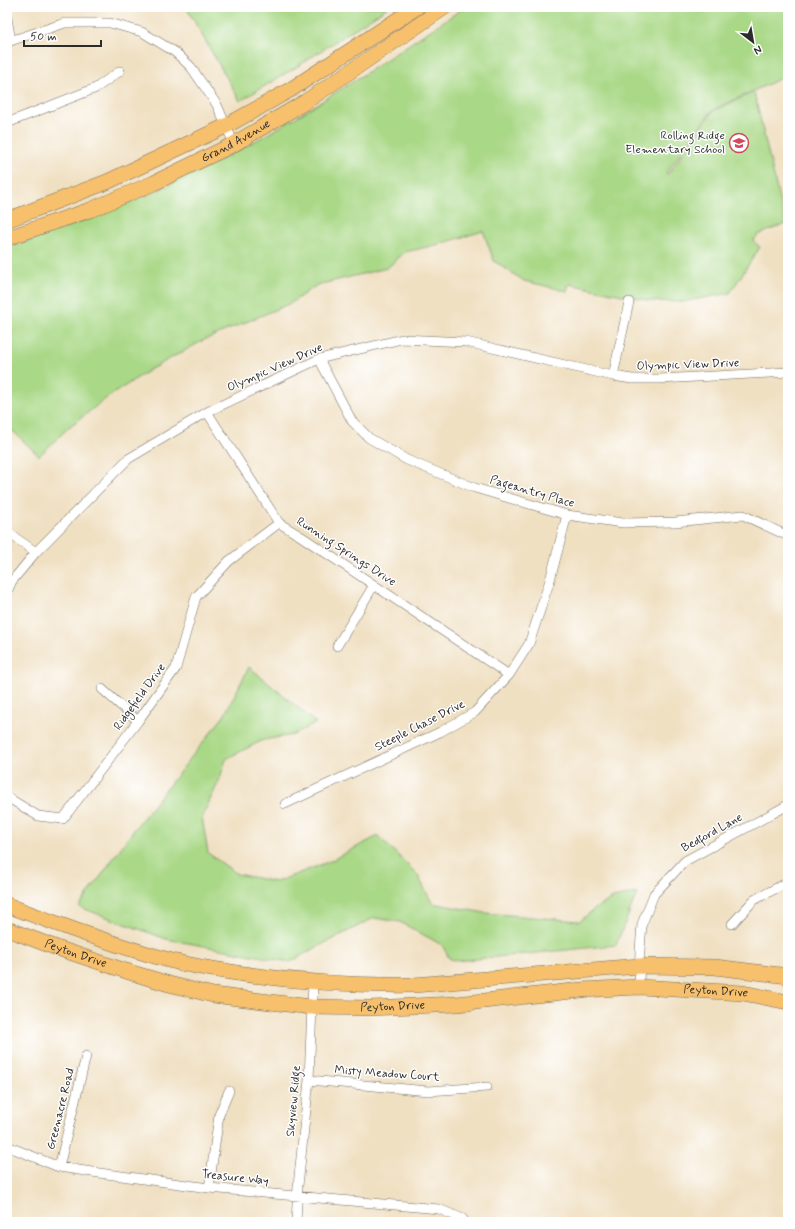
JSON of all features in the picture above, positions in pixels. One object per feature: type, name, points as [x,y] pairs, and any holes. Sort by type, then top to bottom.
[{"type":"main road","name":"Grand Avenue","points":[[7,220],[107,182],[226,126],[290,90],[416,7]]},
{"type":"main road","name":"Grand Avenue","points":[[7,238],[90,210],[154,183],[234,144],[305,102],[445,7]]},
{"type":"main road","name":"Peyton Drive","points":[[7,904],[70,929],[166,960],[262,978],[378,986],[414,985],[639,966],[715,967],[788,976]]},
{"type":"main road","name":"Peyton Drive","points":[[7,929],[126,972],[169,984],[213,995],[311,1007],[370,1008],[457,1004],[581,990],[639,987],[743,994],[788,1002]]},
{"type":"street","points":[[7,18],[9,42],[65,23],[110,23],[142,32],[154,38],[175,52],[191,67],[210,94],[234,144]]},
{"type":"street","points":[[7,123],[96,88],[120,71]]},
{"type":"street","points":[[613,376],[629,302]]},
{"type":"street","name":"Olympic View Drive","points":[[7,592],[12,580],[36,552],[128,459],[207,412],[319,359],[402,339],[466,342],[613,376],[632,379],[660,379],[788,372]]},
{"type":"street","name":"Pageantry Place","points":[[319,359],[352,421],[369,438],[407,460],[475,488],[567,515],[623,523],[675,522],[743,515],[788,536]]},
{"type":"street","name":"Running Springs Drive","points":[[207,412],[279,523],[509,675]]},
{"type":"street","name":"Steeple Chase Drive","points":[[285,804],[440,732],[475,712],[509,675],[529,644],[550,580],[567,515]]},
{"type":"street","name":"Ridgefield Drive","points":[[7,797],[38,816],[63,819],[138,721],[176,668],[196,597],[229,561],[279,523]]},
{"type":"street","points":[[7,532],[36,552]]},
{"type":"street","points":[[337,646],[374,585]]},
{"type":"street","points":[[102,689],[138,721]]},
{"type":"street","name":"Bedford Lane","points":[[639,987],[642,924],[654,894],[685,861],[788,805]]},
{"type":"street","points":[[732,924],[754,900],[788,882]]},
{"type":"street","name":"Skyview Ridge","points":[[296,1222],[297,1196],[309,1080],[313,982]]},
{"type":"street","name":"Greenacre Road","points":[[59,1167],[86,1056]]},
{"type":"street","name":"Misty Meadow Court","points":[[309,1080],[428,1091],[487,1087]]},
{"type":"street","points":[[209,1188],[219,1115],[229,1091]]},
{"type":"street","name":"Treasure Way","points":[[7,1146],[59,1167],[209,1188],[439,1209],[463,1219]]},
{"type":"green space","points":[[186,7],[388,7],[298,66],[240,101]]},
{"type":"green space","points":[[465,7],[788,7],[788,75],[712,110],[666,173],[668,174],[713,111],[754,92],[785,224],[758,235],[753,241],[760,247],[730,293],[683,302],[651,301],[569,284],[567,291],[524,281],[494,261],[483,231],[440,244],[405,252],[387,268],[317,285],[291,303],[204,340],[151,369],[108,397],[69,427],[39,456],[14,432],[7,429],[7,248],[108,211],[174,183],[206,167],[269,133],[319,103]]},
{"type":"green space","points":[[249,667],[316,723],[293,735],[263,740],[226,759],[219,781],[202,817],[208,853],[237,874],[276,882],[328,862],[378,836],[417,874],[432,903],[485,913],[580,921],[593,910],[613,898],[637,893],[616,945],[456,961],[449,958],[442,945],[400,922],[374,918],[290,962],[166,939],[79,907],[132,832],[224,716]]},
{"type":"place","name":"Rolling Ridge Elementary School","points":[[739,143]]}]
